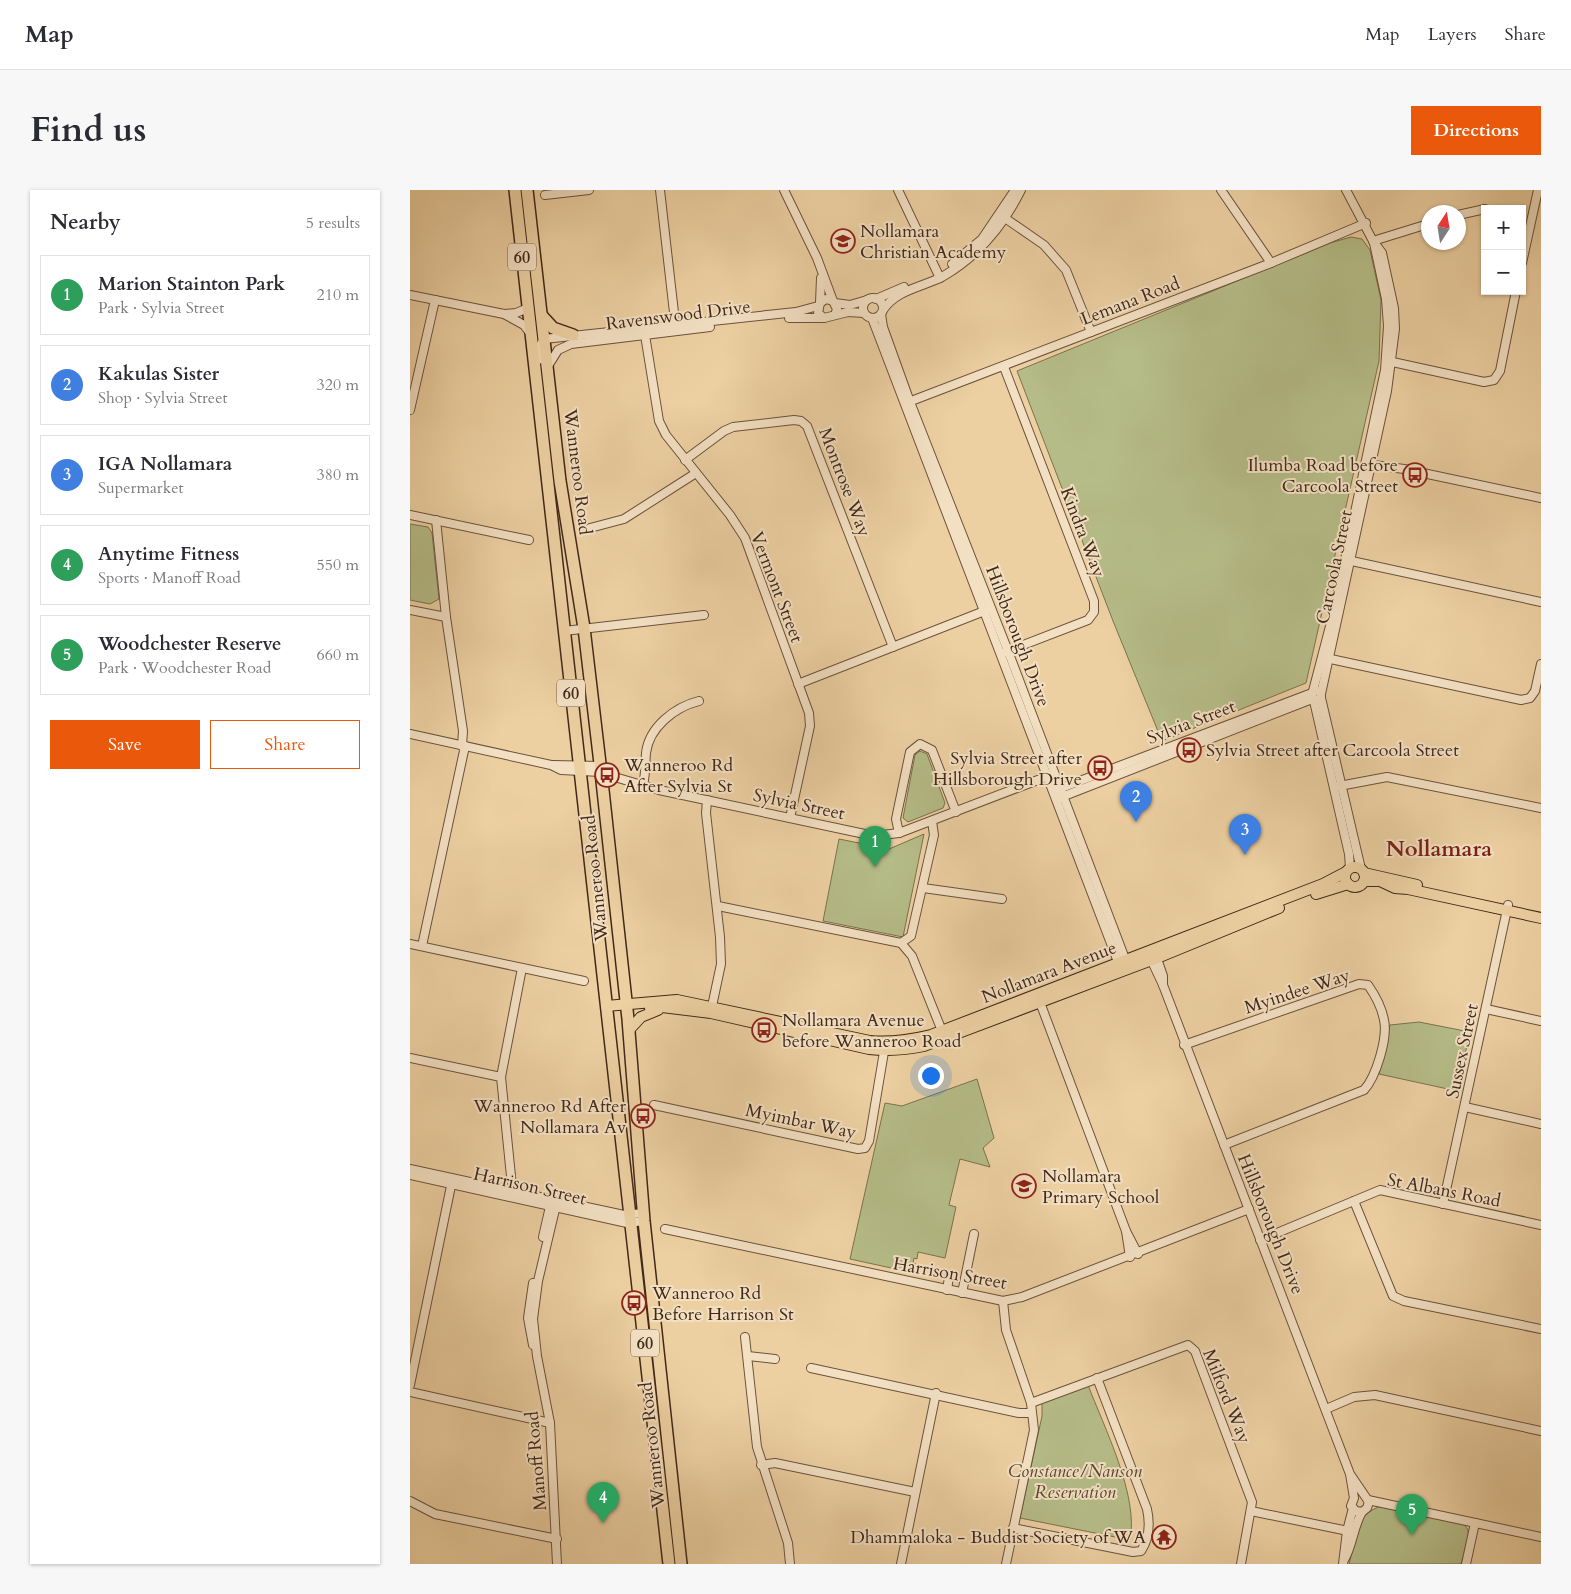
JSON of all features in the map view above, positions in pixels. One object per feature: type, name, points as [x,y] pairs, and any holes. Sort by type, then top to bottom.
[{"type":"highway","name":"Wanneroo Road","points":[[515,190],[669,1564]]},
{"type":"highway","name":"Wanneroo Road","points":[[528,190],[567,532],[584,628],[627,1007],[643,1217],[681,1564]]},
{"type":"highway","points":[[541,314],[553,328],[573,335]]},
{"type":"main road","name":"Nollamara Avenue","points":[[627,1007],[650,1001],[677,1000],[712,1010],[870,1041],[885,1046],[924,1046],[943,1034],[1152,955],[1288,901],[1323,884],[1357,872],[1358,886],[1348,884],[1288,901]]},
{"type":"main road","points":[[1348,884],[1345,877],[1357,872],[1508,908],[1541,918]]},
{"type":"main road","points":[[1508,908],[1541,912]]},
{"type":"main road","points":[[624,981],[634,996],[650,1001]]},
{"type":"main road","name":"Nollamara Avenue","points":[[606,1009],[627,1007],[712,1010]]},
{"type":"main road","points":[[629,1030],[645,1014],[666,1008]]},
{"type":"street","points":[[545,195],[588,190]]},
{"type":"street","points":[[660,190],[676,328]]},
{"type":"street","points":[[784,190],[837,309],[835,315]]},
{"type":"street","points":[[898,190],[939,275]]},
{"type":"street","points":[[1003,216],[1015,190]]},
{"type":"street","points":[[821,271],[822,291],[818,313],[824,318],[848,312],[864,312],[872,318],[882,312],[898,295],[939,275],[974,254],[1021,190]]},
{"type":"street","points":[[1222,190],[1271,263]]},
{"type":"street","name":"Carcoola Street","points":[[1346,190],[1382,253],[1394,308],[1389,361],[1338,607],[1316,696],[1357,872]]},
{"type":"street","points":[[1525,250],[1538,190]]},
{"type":"street","points":[[1466,213],[1481,210]]},
{"type":"street","points":[[1526,215],[1532,216]]},
{"type":"street","points":[[1003,216],[1044,245],[1066,270],[1091,332]]},
{"type":"street","name":"Lemana Road","points":[[907,403],[1271,263],[1366,223]]},
{"type":"street","points":[[1374,241],[1421,226]]},
{"type":"street","points":[[819,304],[826,299],[850,305],[876,298],[939,275]]},
{"type":"street","points":[[410,295],[504,314],[516,313],[528,308]]},
{"type":"street","points":[[1389,361],[1484,382],[1494,380],[1500,371],[1515,295]]},
{"type":"street","points":[[876,298],[882,303],[882,312]]},
{"type":"street","points":[[410,410],[435,300]]},
{"type":"street","points":[[864,312],[864,305],[867,300]]},
{"type":"street","name":"Ravenswood Drive","points":[[676,328],[796,312],[819,304]]},
{"type":"street","name":"Hillsborough Drive","points":[[882,312],[883,327],[907,403]]},
{"type":"street","points":[[504,314],[524,325],[530,333]]},
{"type":"street","name":"Ravenswood Drive","points":[[544,339],[573,335],[645,331],[803,317],[824,318]]},
{"type":"street","name":"Hillsborough Drive","points":[[872,318],[988,610],[1123,965]]},
{"type":"street","name":"Ravenswood Drive","points":[[547,368],[558,350],[563,347],[645,331]]},
{"type":"street","name":"Vermont Street","points":[[645,331],[659,421],[666,435],[730,515],[745,538],[809,713],[810,726],[790,818]]},
{"type":"street","points":[[537,389],[539,352],[544,339]]},
{"type":"street","name":"Kindra Way","points":[[1004,367],[1094,601],[1094,612],[1088,620],[1004,652]]},
{"type":"street","name":"Montrose Way","points":[[685,460],[724,431],[733,427],[794,420],[801,421],[807,426],[893,647]]},
{"type":"street","points":[[1368,462],[1541,498]]},
{"type":"street","points":[[590,528],[624,519],[696,473]]},
{"type":"street","points":[[410,515],[529,540]]},
{"type":"street","points":[[422,946],[464,746],[446,617],[436,520]]},
{"type":"street","points":[[1348,560],[1541,602]]},
{"type":"street","points":[[410,610],[446,617]]},
{"type":"street","points":[[798,684],[988,610]]},
{"type":"street","points":[[564,631],[704,615]]},
{"type":"street","points":[[1326,658],[1521,700],[1530,698],[1535,691],[1541,664]]},
{"type":"street","name":"Sylvia Street","points":[[1058,794],[1316,696]]},
{"type":"street","points":[[643,785],[647,768],[648,742],[653,732],[675,710],[685,704],[699,701]]},
{"type":"street","points":[[410,734],[551,765],[561,770],[600,769]]},
{"type":"street","points":[[899,833],[896,819],[910,752],[920,744],[927,745],[932,750],[956,812]]},
{"type":"street","name":"Sylvia Street","points":[[618,778],[708,800],[874,836],[899,833],[1051,775]]},
{"type":"street","points":[[1337,786],[1368,779],[1403,779],[1541,808]]},
{"type":"street","points":[[708,800],[706,813],[718,906],[721,964],[712,1010]]},
{"type":"street","points":[[901,943],[911,936],[934,835],[932,821]]},
{"type":"street","points":[[923,888],[1002,899]]},
{"type":"street","points":[[718,906],[901,943],[912,956],[943,1034]]},
{"type":"street","name":"Sussex Street","points":[[1444,1204],[1508,908]]},
{"type":"street","points":[[410,944],[584,981]]},
{"type":"street","name":"Hillsborough Drive","points":[[1152,955],[1163,976],[1163,985],[1184,1045],[1326,1409],[1350,1474],[1354,1498]]},
{"type":"street","points":[[513,1195],[501,1077],[522,968]]},
{"type":"street","name":"Myindee Way","points":[[1184,1045],[1359,984],[1368,985],[1384,1020],[1385,1031],[1375,1073],[1364,1090],[1224,1145]]},
{"type":"street","points":[[1038,998],[1126,1231],[1138,1254]]},
{"type":"street","points":[[1486,1009],[1541,1021]]},
{"type":"street","name":"Myimbar Way","points":[[654,1105],[858,1149],[865,1148],[869,1141],[885,1046]]},
{"type":"street","points":[[410,1058],[501,1077]]},
{"type":"street","points":[[1465,1107],[1541,1124]]},
{"type":"street","name":"Harrison Street","points":[[410,1169],[452,1181],[553,1204],[631,1219],[643,1217]]},
{"type":"street","name":"Harrison Street","points":[[410,1175],[452,1181]]},
{"type":"street","points":[[410,1385],[452,1181]]},
{"type":"street","name":"St Albans Road","points":[[1260,1240],[1380,1190],[1541,1225]]},
{"type":"street","points":[[1354,1201],[1393,1296],[1404,1301],[1541,1330]]},
{"type":"street","name":"Manoff Road","points":[[553,1204],[528,1318],[550,1423],[558,1539],[557,1564]]},
{"type":"street","name":"Harrison Street","points":[[665,1229],[1003,1301],[1022,1298],[1249,1209]]},
{"type":"street","points":[[1126,1231],[1130,1257]]},
{"type":"street","points":[[962,1293],[974,1234]]},
{"type":"street","points":[[947,1290],[949,1277]]},
{"type":"street","points":[[1003,1301],[1006,1330],[1031,1403],[1034,1430],[1006,1564]]},
{"type":"street","points":[[744,1337],[748,1356],[757,1447],[761,1465],[786,1537],[790,1564]]},
{"type":"street","name":"Milford Way","points":[[1031,1403],[1188,1345],[1195,1351],[1252,1502],[1240,1564]]},
{"type":"street","points":[[748,1356],[775,1359]]},
{"type":"street","points":[[811,1368],[936,1393],[1019,1413],[1032,1413]]},
{"type":"street","points":[[1013,1528],[1133,1552],[1141,1551],[1145,1545],[1149,1521],[1147,1509],[1097,1378]]},
{"type":"street","points":[[410,1392],[550,1423]]},
{"type":"street","points":[[901,1564],[936,1393]]},
{"type":"street","points":[[1326,1409],[1354,1397],[1375,1395],[1541,1432]]},
{"type":"street","points":[[761,1465],[775,1463],[915,1492]]},
{"type":"street","name":"Hillsborough Drive","points":[[1350,1474],[1356,1480],[1365,1498]]},
{"type":"street","points":[[1343,1562],[1350,1531],[1352,1501],[1354,1498],[1365,1498],[1541,1537]]},
{"type":"street","points":[[1350,1531],[1368,1506],[1365,1498]]},
{"type":"street","points":[[410,1502],[435,1514],[558,1539]]},
{"type":"street","points":[[1353,1508],[1364,1511],[1384,1503]]},
{"type":"street","points":[[1251,1511],[1350,1531]]},
{"type":"street","points":[[1466,1564],[1475,1523]]},
{"type":"green space","points":[[1351,237],[1362,239],[1370,250],[1381,300],[1379,361],[1306,683],[1162,741],[1113,621],[1017,371],[1330,243]]},
{"type":"green space","points":[[410,524],[428,527],[432,533],[439,599],[430,604],[410,600]]},
{"type":"green space","points":[[920,751],[927,754],[945,803],[943,808],[908,822],[903,818],[915,755]]},
{"type":"green space","points":[[924,834],[903,937],[823,921],[839,839],[889,849]]},
{"type":"green space","points":[[1419,1022],[1470,1032],[1457,1091],[1379,1074],[1390,1025]]},
{"type":"green space","points":[[977,1079],[994,1138],[983,1148],[990,1167],[960,1159],[949,1205],[956,1207],[945,1258],[918,1252],[917,1259],[914,1258],[913,1263],[916,1264],[914,1273],[850,1259],[885,1103],[902,1106]]},
{"type":"green space","name":"Constance/Nanson Reservation","points":[[1088,1385],[1111,1441],[1125,1483],[1131,1522],[1130,1540],[1020,1518],[1042,1416],[1042,1402]]},
{"type":"green space","points":[[1378,1507],[1394,1508],[1463,1524],[1468,1532],[1468,1537],[1461,1564],[1349,1564],[1361,1516]]},
{"type":"place","name":"Nollamara Christian Academy","points":[[843,241]]},
{"type":"place","name":"Ilumba Road before Carcoola Street","points":[[1415,475]]},
{"type":"place","name":"Sylvia Street after Carcoola Street","points":[[1189,750]]},
{"type":"place","name":"Sylvia Street after Hillsborough Drive","points":[[1100,768]]},
{"type":"place","name":"Wanneroo Rd After Sylvia St","points":[[607,775]]},
{"type":"place","name":"Kakulas Sister","points":[[1136,822]]},
{"type":"place","name":"IGA Nollamara","points":[[1245,855]]},
{"type":"place","name":"Marion Stainton Park","points":[[875,867]]},
{"type":"place","name":"Nollamara Avenue before Wanneroo Road","points":[[764,1030]]},
{"type":"place","name":"Wanneroo Rd After Nollamara Av","points":[[643,1116]]},
{"type":"place","name":"Nollamara Primary School","points":[[1024,1186]]},
{"type":"place","name":"Wanneroo Rd Before Harrison St","points":[[634,1303]]},
{"type":"place","name":"Anytime Fitness","points":[[603,1523]]},
{"type":"place","name":"Woodchester Reserve","points":[[1412,1535]]},
{"type":"place","name":"Dhammaloka - Buddist Society of WA","points":[[1164,1537]]},
{"type":"district","name":"Nollamara","points":[[1439,848]]}]
